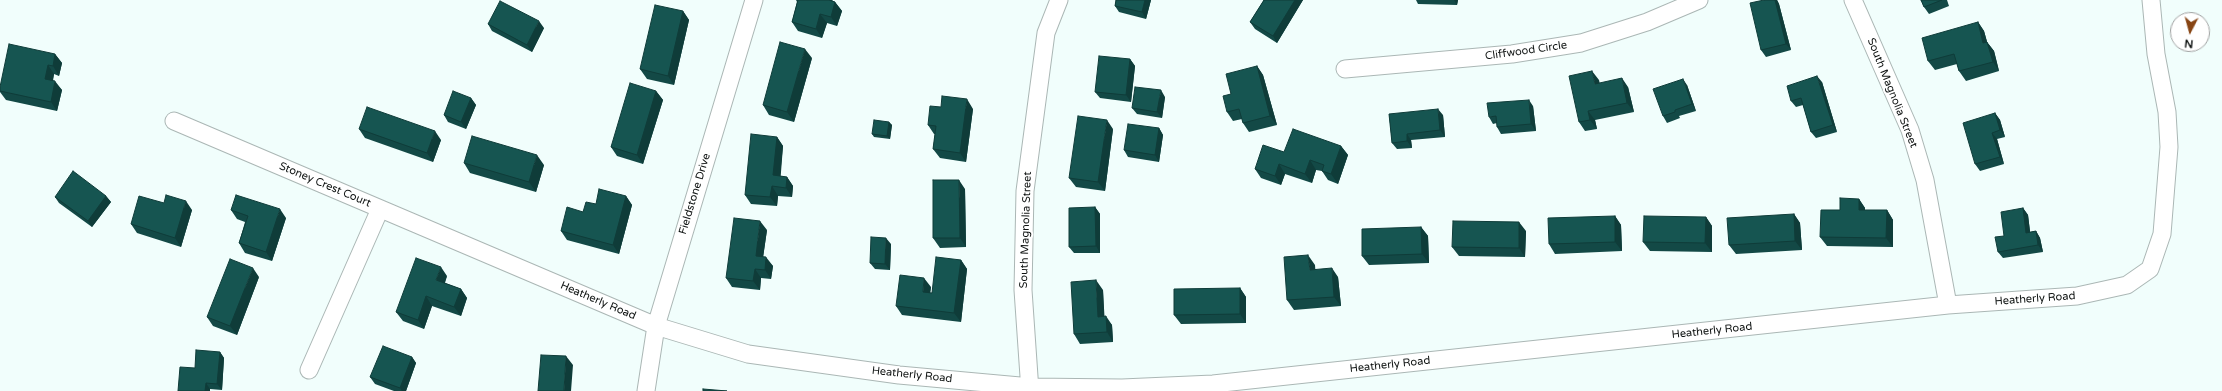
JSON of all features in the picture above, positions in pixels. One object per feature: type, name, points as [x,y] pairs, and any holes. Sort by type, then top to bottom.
[{"type":"street","name":"Fieldstone Drive","points":[[646,391],[656,326],[754,0]]},
{"type":"street","name":"South Magnolia Street","points":[[1030,389],[1023,290],[1025,191],[1046,33],[1059,0]]},
{"type":"street","name":"Cliffwood Circle","points":[[1345,69],[1512,54],[1581,43],[1647,22],[1699,0]]},
{"type":"street","name":"South Magnolia Street","points":[[1853,0],[1910,130],[1925,180],[1948,306]]},
{"type":"street","name":"Heatherly Road","points":[[380,209],[656,326],[748,354],[899,375],[1030,389],[1122,388],[1213,384],[1948,306],[2077,296],[2126,285],[2150,268],[2162,234],[2169,146],[2167,112],[2156,54],[2151,0]]},
{"type":"street","name":"Stoney Crest Court","points":[[174,121],[380,209],[309,370]]},
{"type":"building","points":[[798,0],[829,0],[835,2],[831,17],[820,14],[816,29],[792,22]]},
{"type":"building","points":[[1116,0],[1145,0],[1142,12],[1115,6]]},
{"type":"building","points":[[1264,0],[1295,0],[1273,36],[1250,22]]},
{"type":"building","points":[[1764,0],[1775,0],[1786,44],[1761,50],[1750,3]]},
{"type":"building","points":[[1921,0],[1942,0],[1924,7]]},
{"type":"building","points":[[500,1],[539,21],[527,45],[488,24]]},
{"type":"building","points":[[655,5],[683,11],[668,76],[640,69]]},
{"type":"building","points":[[1978,22],[1983,43],[1987,42],[1993,62],[1959,71],[1954,54],[1928,61],[1922,38]]},
{"type":"building","points":[[780,42],[805,49],[787,112],[763,105]]},
{"type":"building","points":[[9,44],[55,54],[53,66],[48,65],[45,79],[55,81],[51,102],[0,91]]},
{"type":"building","points":[[1099,56],[1130,59],[1126,95],[1095,92]]},
{"type":"building","points":[[1257,66],[1270,116],[1243,123],[1239,109],[1227,112],[1223,96],[1231,94],[1226,74]]},
{"type":"building","points":[[1592,71],[1595,84],[1622,78],[1627,103],[1588,111],[1590,120],[1579,122],[1569,76]]},
{"type":"building","points":[[1817,76],[1833,125],[1811,132],[1801,98],[1791,101],[1787,86]]},
{"type":"building","points":[[1683,79],[1692,104],[1663,116],[1653,89]]},
{"type":"building","points":[[630,83],[656,91],[637,155],[611,147]]},
{"type":"building","points":[[1135,87],[1161,90],[1157,112],[1132,108]]},
{"type":"building","points":[[453,91],[471,98],[461,122],[444,115]]},
{"type":"building","points":[[942,96],[967,99],[960,153],[933,149],[936,126],[928,125],[930,106],[941,107]]},
{"type":"building","points":[[1529,100],[1531,124],[1497,127],[1496,116],[1489,117],[1487,103]]},
{"type":"building","points":[[367,107],[435,131],[427,153],[359,129]]},
{"type":"building","points":[[1438,109],[1440,130],[1407,134],[1407,141],[1392,143],[1389,114]]},
{"type":"building","points":[[1995,113],[2000,130],[1992,133],[2000,157],[1975,164],[1963,123]]},
{"type":"building","points":[[1078,116],[1107,120],[1098,182],[1069,178]]},
{"type":"building","points":[[874,120],[889,122],[887,136],[872,134]]},
{"type":"building","points":[[1128,124],[1159,128],[1155,155],[1124,150]]},
{"type":"building","points":[[1293,129],[1341,146],[1331,174],[1322,171],[1324,165],[1310,160],[1305,174],[1279,164],[1275,176],[1255,169],[1263,145],[1284,152]]},
{"type":"building","points":[[751,134],[777,137],[773,175],[787,177],[786,188],[772,186],[770,197],[745,195]]},
{"type":"building","points":[[472,136],[537,155],[529,182],[464,163]]},
{"type":"building","points":[[73,171],[106,196],[88,221],[55,197]]},
{"type":"building","points":[[933,180],[959,180],[960,238],[933,238]]},
{"type":"building","points":[[599,189],[626,196],[613,245],[561,231],[567,207],[583,212],[586,202],[596,204]]},
{"type":"building","points":[[166,195],[186,201],[175,238],[131,224],[139,196],[164,203]]},
{"type":"building","points":[[236,195],[280,209],[266,252],[239,243],[248,216],[231,210]]},
{"type":"building","points":[[1840,198],[1859,199],[1859,210],[1887,210],[1886,238],[1820,237],[1821,210],[1840,210]]},
{"type":"building","points":[[1095,207],[1096,246],[1069,247],[1069,208]]},
{"type":"building","points":[[2023,208],[2026,233],[2036,231],[2038,245],[1998,252],[1995,237],[2004,236],[2001,212]]},
{"type":"building","points":[[1794,214],[1795,241],[1729,245],[1727,218]]},
{"type":"building","points":[[1615,216],[1615,242],[1549,244],[1548,218]]},
{"type":"building","points":[[1644,216],[1706,217],[1705,243],[1643,242]]},
{"type":"building","points":[[734,218],[760,221],[756,256],[766,257],[765,270],[755,269],[753,281],[726,278]]},
{"type":"building","points":[[1453,221],[1519,222],[1519,248],[1452,247]]},
{"type":"building","points":[[1421,227],[1422,254],[1362,256],[1362,229]]},
{"type":"building","points":[[871,237],[886,238],[885,264],[870,263]]},
{"type":"building","points":[[1308,255],[1310,270],[1332,268],[1334,297],[1287,300],[1284,257]]},
{"type":"building","points":[[936,257],[961,260],[954,313],[896,306],[900,275],[924,278],[923,292],[932,293]]},
{"type":"building","points":[[416,258],[441,267],[436,280],[461,289],[454,307],[426,296],[418,320],[396,312]]},
{"type":"building","points":[[230,259],[253,268],[230,326],[207,317]]},
{"type":"building","points":[[1096,280],[1098,317],[1106,316],[1107,332],[1074,334],[1071,282]]},
{"type":"building","points":[[1240,288],[1240,314],[1174,315],[1174,289]]},
{"type":"building","points":[[383,346],[412,357],[400,388],[370,377]]},
{"type":"building","points":[[196,350],[220,352],[217,384],[206,383],[205,391],[178,391],[180,367],[195,368]]},
{"type":"building","points":[[541,355],[566,356],[564,391],[538,391]]},
{"type":"building","points":[[703,389],[727,391],[703,391]]}]
